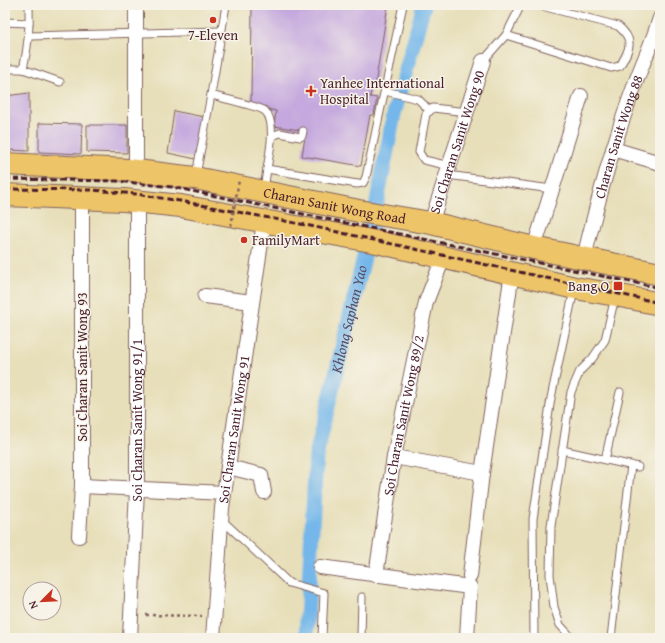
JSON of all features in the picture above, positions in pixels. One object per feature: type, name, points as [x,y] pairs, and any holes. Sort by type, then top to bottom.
[{"type":"main road","name":"Charan Sanit Wong Road","points":[[5,164],[136,171],[195,178],[373,214],[431,223],[534,248],[660,274]]},
{"type":"main road","name":"Charan Sanit Wong Road","points":[[5,195],[82,198],[181,206],[369,241],[575,288],[660,304]]},
{"type":"street","points":[[136,5],[136,171]]},
{"type":"street","name":"Charan Sanit Wong 88","points":[[584,258],[600,191],[613,149],[635,84],[660,18]]},
{"type":"street","name":"Soi Charan Sanit Wong 90","points":[[431,223],[483,60]]},
{"type":"street","points":[[534,248],[581,96]]},
{"type":"street","points":[[613,149],[660,163]]},
{"type":"street","name":"Soi Charan Sanit Wong 93","points":[[79,536],[82,486],[82,198]]},
{"type":"street","name":"Soi Charan Sanit Wong 91/1","points":[[130,638],[137,489],[137,202]]},
{"type":"street","name":"Soi Charan Sanit Wong 91","points":[[213,638],[224,493],[264,222]]},
{"type":"street","name":"Soi Charan Sanit Wong 89/2","points":[[376,575],[394,457],[426,302],[443,258]]},
{"type":"street","points":[[470,576],[482,473],[512,273]]},
{"type":"street","points":[[205,296],[252,302]]},
{"type":"street","points":[[394,457],[482,473]]},
{"type":"street","points":[[228,467],[262,475],[264,492]]},
{"type":"street","points":[[82,486],[224,493]]},
{"type":"street","points":[[320,567],[470,587],[467,638]]},
{"type":"lane","points":[[23,70],[29,36],[29,5]]},
{"type":"lane","points":[[195,178],[226,5]]},
{"type":"lane","points":[[267,169],[358,184],[363,183],[366,177],[389,92],[403,5]]},
{"type":"lane","points":[[483,60],[506,35],[521,5]]},
{"type":"lane","points":[[506,35],[611,68],[620,66],[630,44],[625,32],[618,26],[538,5]]},
{"type":"lane","points":[[5,22],[30,23]]},
{"type":"lane","points":[[29,36],[221,30]]},
{"type":"lane","points":[[5,68],[23,70],[60,82]]},
{"type":"lane","points":[[389,92],[418,99],[430,111]]},
{"type":"lane","points":[[211,95],[254,107],[266,112],[269,117],[272,136],[263,192]]},
{"type":"lane","points":[[467,112],[434,108],[426,114],[420,152],[424,160],[448,170],[552,189]]},
{"type":"lane","points":[[272,136],[280,133],[300,137],[302,136],[303,131]]},
{"type":"lane","points":[[534,638],[533,519],[551,398],[575,288]]},
{"type":"lane","points":[[572,638],[560,625],[554,607],[550,575],[551,526],[571,392],[580,371],[592,359],[605,340],[616,295]]},
{"type":"lane","points":[[605,460],[620,392]]},
{"type":"lane","points":[[562,450],[634,466],[611,638]]},
{"type":"lane","points":[[221,520],[289,583],[324,593],[322,638]]},
{"type":"lane","points":[[361,638],[362,597]]},
{"type":"path","points":[[231,226],[239,180]]},
{"type":"path","points":[[146,615],[215,616]]},
{"type":"building","name":"Yanhee International Hospital","points":[[252,5],[388,5],[375,85],[372,85],[370,97],[377,98],[374,115],[370,115],[361,166],[302,156],[306,131],[274,126],[276,111],[251,103]]},
{"type":"building","points":[[29,93],[29,151],[8,150],[5,96]]},
{"type":"building","points":[[174,111],[204,117],[196,159],[168,153]]},
{"type":"building","points":[[39,123],[82,124],[81,154],[39,152]]},
{"type":"building","points":[[87,125],[127,125],[127,153],[87,152]]},
{"type":"waterway","name":"Khlong Saphan Yao","points":[[306,638],[316,456],[375,212],[394,114],[424,5]]},
{"type":"railway","points":[[5,179],[117,181],[172,187],[660,288]]},
{"type":"railway","points":[[5,189],[92,190],[136,194],[180,201],[306,225],[660,303]]},
{"type":"place","name":"7-Eleven","points":[[213,20]]},
{"type":"place","name":"Yanhee International Hospital","points":[[311,91]]},
{"type":"place","name":"FamilyMart","points":[[244,240]]},
{"type":"place","name":"Bang O","points":[[618,286]]}]
